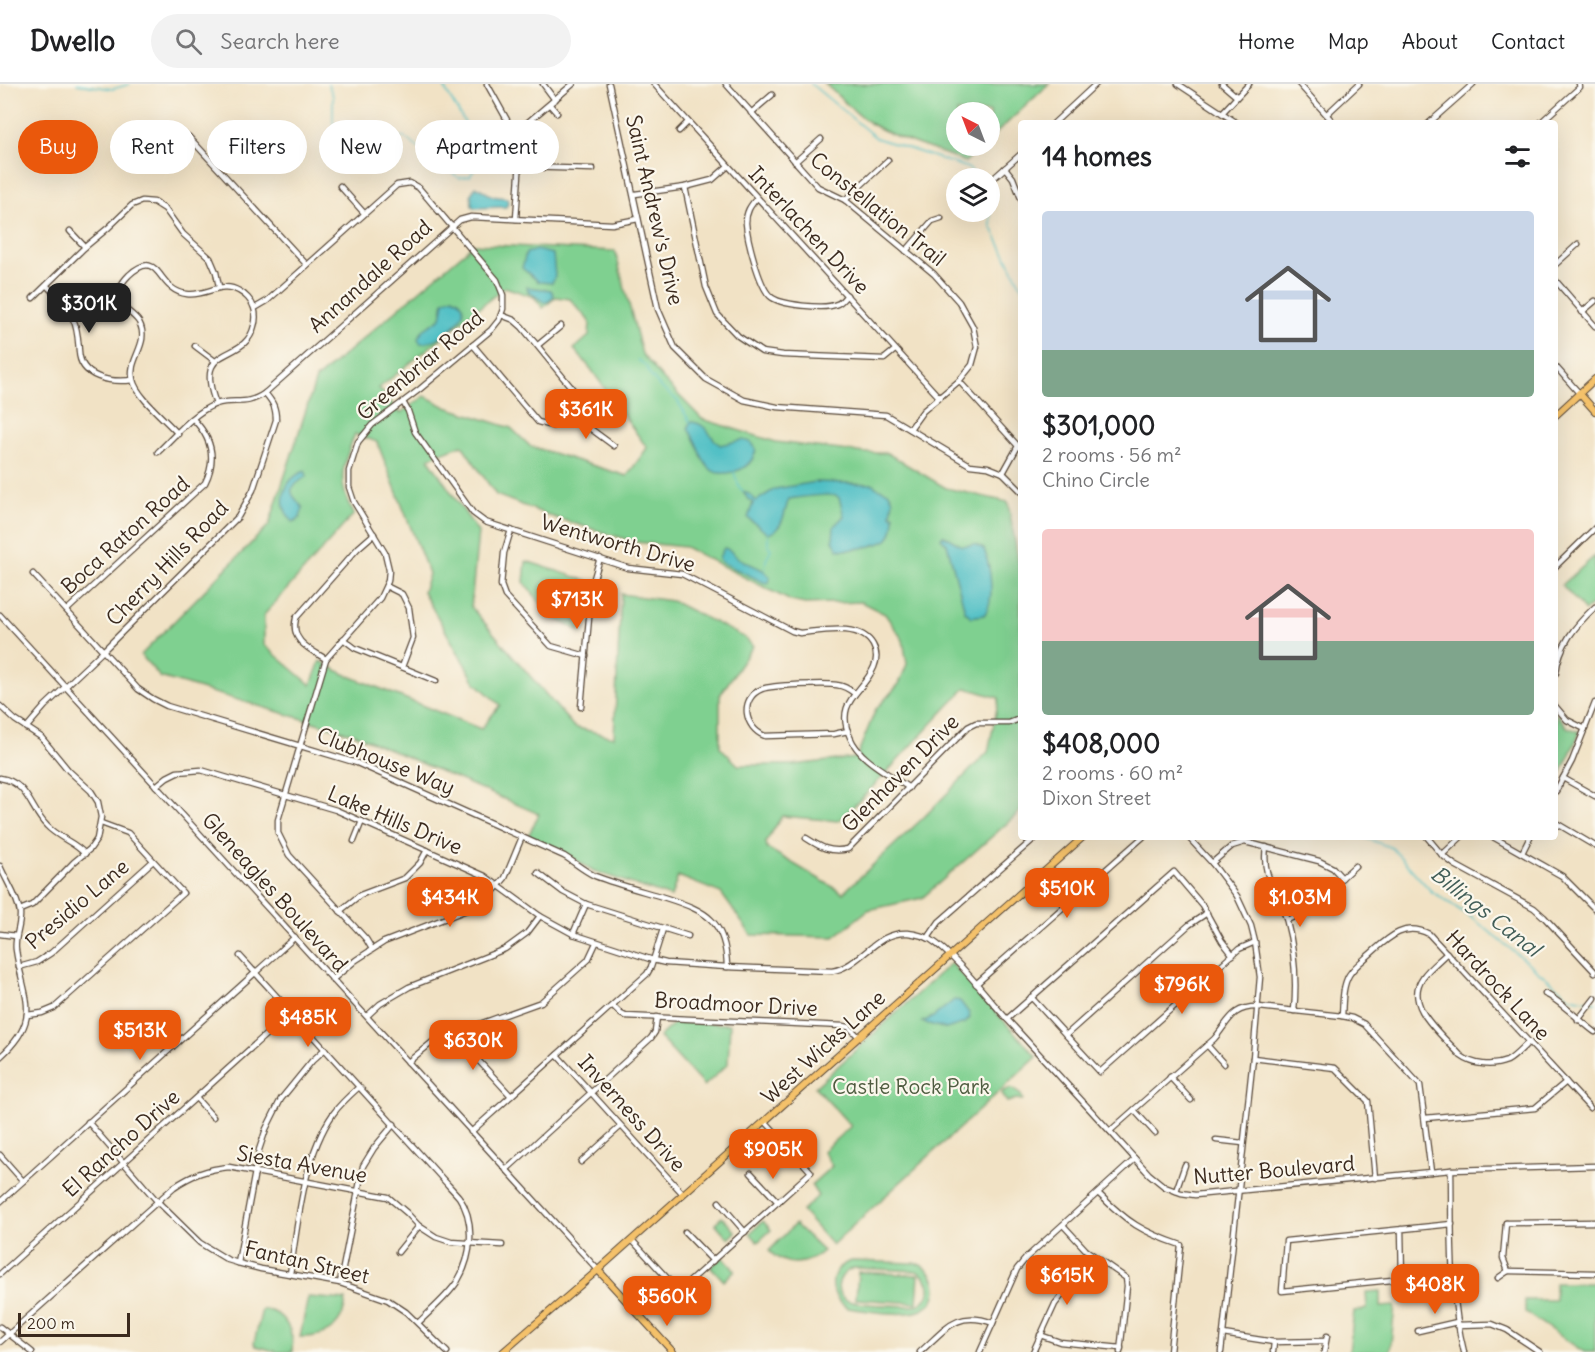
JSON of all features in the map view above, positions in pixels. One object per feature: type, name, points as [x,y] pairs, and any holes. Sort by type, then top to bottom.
[{"type":"main road","points":[[1558,413],[1595,379]]},
{"type":"main road","points":[[1579,393],[1595,411]]},
{"type":"main road","name":"West Wicks Lane","points":[[503,1352],[632,1240],[1080,840]]},
{"type":"main road","points":[[598,1270],[673,1352]]},
{"type":"street","points":[[487,84],[506,120]]},
{"type":"street","points":[[543,84],[555,100]]},
{"type":"street","points":[[531,120],[573,84]]},
{"type":"street","name":"Saint Andrew's Drive","points":[[609,84],[658,309],[675,348],[706,379],[744,400],[777,407],[886,415],[970,465],[988,467],[1003,473]]},
{"type":"street","name":"Interlachen Drive","points":[[654,84],[939,397]]},
{"type":"street","name":"Constellation Trail","points":[[726,84],[818,187],[845,200],[934,274],[959,302],[973,327],[977,347],[972,364],[959,381],[923,411],[910,429]]},
{"type":"street","points":[[1057,120],[1096,84]]},
{"type":"street","points":[[1178,84],[1232,120]]},
{"type":"street","points":[[1222,84],[1236,96]]},
{"type":"street","points":[[1222,113],[1249,84]]},
{"type":"street","points":[[1299,84],[1332,120]]},
{"type":"street","points":[[1327,114],[1359,84]]},
{"type":"street","points":[[1432,120],[1473,84]]},
{"type":"street","points":[[1543,120],[1580,87],[1579,84]]},
{"type":"street","points":[[751,113],[772,95]]},
{"type":"street","points":[[550,105],[557,113]]},
{"type":"street","points":[[679,131],[688,122]]},
{"type":"street","points":[[795,162],[821,139]]},
{"type":"street","points":[[195,144],[306,264]]},
{"type":"street","points":[[1000,172],[1018,157]]},
{"type":"street","points":[[845,200],[888,160]]},
{"type":"street","points":[[634,194],[686,187],[712,180],[728,166]]},
{"type":"street","points":[[559,167],[593,168]]},
{"type":"street","points":[[1005,168],[1013,178],[1018,191]]},
{"type":"street","points":[[516,219],[520,174]]},
{"type":"street","name":"Greenbriar Road","points":[[255,308],[267,301],[397,185],[410,183],[419,188],[497,280],[503,300],[501,315],[494,327],[366,431],[358,442],[349,471],[348,487],[386,553],[389,564],[386,586]]},
{"type":"street","points":[[340,186],[364,213]]},
{"type":"street","points":[[686,187],[706,287],[717,314],[738,336],[762,352],[783,355],[884,359],[895,350]]},
{"type":"street","points":[[757,198],[749,207],[746,222],[760,283],[771,298],[787,303],[825,307],[838,304],[847,295]]},
{"type":"street","points":[[33,298],[132,205],[142,201],[154,202],[165,209],[183,234],[210,258],[219,287]]},
{"type":"street","name":"Annandale Road","points":[[158,452],[193,419],[216,404],[248,402],[265,393],[460,220],[471,217],[612,224],[638,219]]},
{"type":"street","points":[[906,251],[932,221],[941,218]]},
{"type":"street","points":[[70,231],[85,247]]},
{"type":"street","points":[[1558,262],[1578,244]]},
{"type":"street","points":[[178,434],[142,398],[133,380],[133,364],[143,339],[139,322],[119,303],[119,287],[138,267],[149,265],[157,269],[167,286],[181,293],[200,293],[219,287],[235,288],[245,294],[255,308],[255,322],[249,338],[243,345],[215,361],[209,375],[209,386],[216,404]]},
{"type":"street","points":[[1558,283],[1595,326]]},
{"type":"street","points":[[47,286],[65,305],[73,319],[78,335],[78,352],[88,371],[94,376],[110,381],[133,380]]},
{"type":"street","points":[[1582,312],[1595,301]]},
{"type":"street","points":[[473,345],[538,422],[557,425],[565,422],[572,415],[577,402],[574,389],[516,321],[501,315]]},
{"type":"street","points":[[538,345],[561,326]]},
{"type":"street","points":[[195,346],[215,361]]},
{"type":"street","points":[[1558,369],[1579,393]]},
{"type":"street","points":[[959,381],[1018,446],[1003,473],[1018,488]]},
{"type":"street","name":"Cherry Hills Road","points":[[26,728],[37,714],[104,651],[238,517],[247,504],[276,420],[276,409],[265,393]]},
{"type":"street","name":"Wentworth Drive","points":[[403,402],[415,432],[473,513],[485,522],[628,568],[682,574],[792,631],[800,633],[850,630],[858,632],[871,642],[876,658],[873,669],[854,693],[846,711],[848,731]]},
{"type":"street","points":[[572,415],[614,446]]},
{"type":"street","name":"Boca Raton Road","points":[[67,610],[205,483],[211,471],[211,447],[207,436],[193,419]]},
{"type":"street","points":[[1558,564],[1595,528]]},
{"type":"street","points":[[511,530],[504,553],[501,585],[505,596],[551,646],[586,656]]},
{"type":"street","points":[[326,659],[301,643],[295,631],[296,618],[358,548],[374,534]]},
{"type":"street","points":[[581,707],[592,585],[600,558]]},
{"type":"street","name":"Clubhouse Way","points":[[33,574],[138,689],[153,699],[167,706],[300,744],[357,763],[564,856],[595,876],[701,910],[717,926],[722,935],[726,945],[727,967]]},
{"type":"street","points":[[372,949],[366,939],[289,855],[278,833],[278,820],[326,659],[377,601],[386,586],[402,594],[409,608],[413,638],[402,667]]},
{"type":"street","points":[[1558,665],[1561,651],[1568,638],[1595,607]]},
{"type":"street","name":"Gleneagles Boulevard","points":[[0,615],[598,1270]]},
{"type":"street","points":[[342,639],[355,648],[436,681]]},
{"type":"street","points":[[854,693],[845,687],[833,684],[769,687],[757,691],[751,697],[747,705],[747,716],[756,732],[765,736],[834,734],[848,731],[852,743],[861,753],[909,788]]},
{"type":"street","points":[[1558,787],[1572,760],[1595,703]]},
{"type":"street","points":[[0,706],[26,728],[41,737],[69,771],[95,796],[100,810],[101,823],[96,843],[32,905],[20,910]]},
{"type":"street","points":[[1558,709],[1567,720],[1585,729]]},
{"type":"street","name":"Glenhaven Drive","points":[[806,838],[824,849],[837,851],[848,849],[968,727],[976,723],[1009,723],[1018,720]]},
{"type":"street","name":"Lake Hills Drive","points":[[156,786],[166,777],[177,772],[201,770],[336,810],[485,876],[540,916],[573,934],[666,963],[832,971],[849,965],[876,942],[892,935],[911,933],[928,938]]},
{"type":"street","points":[[0,778],[14,782],[21,787],[45,824],[85,854]]},
{"type":"street","points":[[1563,778],[1595,796]]},
{"type":"street","points":[[354,841],[362,821]]},
{"type":"street","points":[[27,1015],[42,1013],[54,1008],[183,893],[128,833],[101,823]]},
{"type":"street","points":[[1558,824],[1595,846]]},
{"type":"street","points":[[332,980],[372,949],[481,903],[493,894],[505,878],[522,837]]},
{"type":"street","points":[[948,956],[928,938],[939,922],[1033,840]]},
{"type":"street","points":[[976,984],[1140,840]]},
{"type":"street","points":[[1191,840],[1237,896],[1251,926],[1260,976],[1221,1352]]},
{"type":"street","points":[[1429,840],[1455,865],[1534,908],[1595,972]]},
{"type":"street","points":[[1442,855],[1458,840]]},
{"type":"street","points":[[1498,840],[1562,876],[1595,909]]},
{"type":"street","points":[[1522,853],[1528,840]]},
{"type":"street","points":[[1212,863],[1232,846],[1245,842],[1270,846],[1326,863],[1342,878]]},
{"type":"street","points":[[1270,846],[1265,868],[1287,920],[1295,964],[1294,1011]]},
{"type":"street","points":[[340,911],[360,895],[405,878],[420,863],[427,850]]},
{"type":"street","name":"Presidio Lane","points":[[19,967],[38,962],[51,953],[153,861]]},
{"type":"street","points":[[0,866],[2,876],[20,910],[15,945],[27,995],[27,1015],[23,1030],[18,1039],[0,1057]]},
{"type":"street","points":[[1287,920],[1303,913],[1354,867]]},
{"type":"street","points":[[1007,1018],[1174,872],[1207,913],[1222,941],[1233,955]]},
{"type":"street","points":[[538,873],[563,892],[585,904],[688,936]]},
{"type":"street","points":[[573,934],[585,904]]},
{"type":"street","points":[[1066,1035],[1190,925],[1207,913]]},
{"type":"street","points":[[367,1016],[380,1004],[409,987],[505,950],[527,933],[540,916]]},
{"type":"street","name":"Hardrock Lane","points":[[1342,1016],[1348,976],[1388,937],[1411,928],[1421,930],[1429,934],[1590,1108]]},
{"type":"street","points":[[471,1132],[646,974],[651,967],[663,929]]},
{"type":"street","points":[[0,934],[16,936]]},
{"type":"street","points":[[0,1202],[294,937]]},
{"type":"street","points":[[1031,997],[1100,1072],[1233,955],[1244,946],[1255,942]]},
{"type":"street","points":[[408,1062],[435,1040],[541,1002],[588,960],[596,943]]},
{"type":"street","points":[[1447,953],[1422,977],[1415,993],[1423,1014],[1469,1062],[1484,1064],[1508,1060],[1529,1042]]},
{"type":"street","points":[[240,956],[394,1124],[459,1198],[466,1212],[470,1243],[468,1259],[456,1283],[418,1323]]},
{"type":"street","name":"Nutter Boulevard","points":[[948,956],[1135,1160],[1155,1180],[1176,1191],[1195,1195],[1451,1170],[1595,1166]]},
{"type":"street","points":[[1545,994],[1551,995],[1595,1032]]},
{"type":"street","points":[[1578,1020],[1595,998]]},
{"type":"street","name":"Broadmoor Drive","points":[[613,1006],[625,1016],[843,1026],[853,1030],[858,1036]]},
{"type":"street","points":[[1110,1131],[1208,1045],[1231,1015],[1245,1008],[1258,1007],[1342,1016],[1364,1024],[1420,1085],[1431,1172]]},
{"type":"street","name":"El Rancho Drive","points":[[0,1274],[291,1012]]},
{"type":"street","points":[[506,1170],[651,1038],[657,1017]]},
{"type":"street","points":[[457,1031],[466,1047],[511,1096]]},
{"type":"street","points":[[1208,1045],[1224,1064]]},
{"type":"street","points":[[238,1263],[255,1172],[266,1129],[281,1099],[312,1061],[325,1049]]},
{"type":"street","name":"Inverness Drive","points":[[557,1055],[682,1194]]},
{"type":"street","points":[[1253,1058],[1335,1068],[1368,1101],[1375,1178]]},
{"type":"street","points":[[1170,1077],[1191,1100]]},
{"type":"street","points":[[1425,1118],[1535,1108],[1566,1082]]},
{"type":"street","points":[[290,1274],[305,1182],[317,1144],[333,1114],[359,1087]]},
{"type":"street","points":[[196,1098],[213,1117]]},
{"type":"street","points":[[1134,1110],[1155,1133]]},
{"type":"street","points":[[632,1240],[679,1291],[712,1262],[811,1172],[765,1121]]},
{"type":"street","name":"Fantan Street","points":[[88,1122],[158,1201],[200,1243],[228,1260],[340,1283],[388,1300],[406,1312],[447,1352]]},
{"type":"street","points":[[340,1283],[363,1166],[374,1148],[394,1124]]},
{"type":"street","points":[[581,1162],[620,1127]]},
{"type":"street","points":[[1216,1140],[1243,1143]]},
{"type":"street","points":[[0,1155],[23,1181]]},
{"type":"street","points":[[980,1352],[1017,1269],[1027,1257],[1135,1160]]},
{"type":"street","points":[[1176,1191],[1185,1165]]},
{"type":"street","name":"Siesta Avenue","points":[[0,1342],[174,1187],[193,1175],[213,1168],[229,1167],[388,1197],[419,1226],[444,1240],[502,1245]]},
{"type":"street","points":[[1451,1170],[1453,1286],[1457,1324],[1464,1352]]},
{"type":"street","points":[[752,1173],[778,1202]]},
{"type":"street","points":[[1098,1193],[1124,1219],[1154,1236],[1181,1245],[1170,1352]]},
{"type":"street","points":[[718,1202],[745,1232]]},
{"type":"street","points":[[238,1215],[247,1217]]},
{"type":"street","points":[[1500,1217],[1506,1223],[1595,1222]]},
{"type":"street","points":[[1506,1223],[1503,1258],[1508,1271]]},
{"type":"street","points":[[1401,1229],[1402,1279],[1282,1291],[1286,1241],[1401,1229],[1452,1224]]},
{"type":"street","points":[[1040,1335],[1060,1342],[1121,1350],[1126,1278],[1093,1256],[1063,1225]]},
{"type":"street","points":[[398,1252],[419,1226]]},
{"type":"street","points":[[686,1232],[712,1262]]},
{"type":"street","points":[[1033,1352],[1055,1304],[1093,1256]]},
{"type":"street","points":[[1498,1278],[1508,1271],[1595,1273]]},
{"type":"street","points":[[920,1352],[951,1324],[965,1318],[979,1318],[993,1323]]},
{"type":"street","points":[[1418,1331],[1457,1324],[1492,1324],[1507,1330],[1540,1352]]},
{"type":"street","points":[[0,1327],[32,1352]]},
{"type":"street","points":[[1222,1334],[1274,1342],[1326,1339],[1324,1352]]},
{"type":"street","points":[[1273,1352],[1274,1342]]},
{"type":"green space","points":[[825,84],[1049,84],[1000,130],[1000,102],[946,102],[946,154],[897,137],[869,123]]},
{"type":"green space","points":[[950,156],[972,156],[965,162]]},
{"type":"green space","points":[[472,244],[615,251],[642,354],[702,419],[776,442],[865,453],[887,453],[946,488],[1008,502],[1018,559],[1018,814],[922,898],[868,910],[834,937],[751,935],[721,893],[678,876],[671,897],[594,871],[528,836],[539,814],[354,734],[160,677],[141,655],[269,525],[316,379]],"holes":[[[505,287],[534,297],[543,308],[556,297],[570,299],[590,322],[589,336],[574,349],[591,369],[647,448],[627,476],[530,446],[511,428],[446,407],[425,396],[400,413],[379,388]],[[355,434],[377,442],[429,574],[423,592],[475,682],[500,705],[481,729],[344,674],[320,661],[311,685],[264,645],[264,615],[354,514],[345,493],[343,474]],[[462,445],[496,495],[553,517],[635,542],[685,547],[791,601],[805,604],[861,602],[885,614],[903,640],[907,664],[899,684],[876,709],[856,758],[792,765],[738,765],[720,747],[720,695],[753,646],[744,637],[672,601],[621,594],[614,737],[574,727],[471,607],[478,532],[428,458]],[[966,688],[999,698],[988,752],[923,818],[843,893],[767,848],[766,842],[782,816],[838,821]]]},
{"type":"green space","points":[[1595,556],[1595,602],[1585,611],[1562,585]]},
{"type":"green space","points":[[526,561],[588,581],[582,632],[551,617],[524,582]]},
{"type":"green space","points":[[1558,716],[1567,727],[1580,732],[1558,780]]},
{"type":"green space","name":"Castle Rock Park","points":[[951,963],[1037,1057],[832,1245],[802,1211],[818,1196],[811,1185],[832,1166],[823,1151],[851,1126],[815,1087]]},
{"type":"green space","points":[[675,1022],[730,1024],[728,1064],[704,1086],[659,1037]]},
{"type":"green space","points":[[1011,1088],[1021,1095],[1023,1100],[1016,1099],[1007,1102],[1002,1094],[1003,1091]]},
{"type":"green space","points":[[722,1217],[736,1232],[729,1239],[715,1223]]},
{"type":"green space","points":[[763,1221],[771,1230],[758,1242],[750,1233]]},
{"type":"green space","points":[[795,1224],[823,1251],[810,1260],[796,1263],[782,1260],[769,1251]]},
{"type":"green space","points":[[722,1257],[735,1270],[724,1281],[711,1267]]},
{"type":"green space","points":[[852,1261],[915,1263],[923,1266],[934,1278],[936,1286],[933,1301],[927,1307],[912,1313],[884,1313],[848,1308],[836,1297],[833,1290],[834,1276],[844,1264]],"holes":[[[854,1268],[916,1271],[926,1279],[929,1290],[925,1300],[913,1306],[851,1302],[841,1296],[838,1287],[841,1277]]]},
{"type":"green space","points":[[858,1272],[919,1275],[917,1303],[856,1299]]},
{"type":"green space","points":[[1555,1283],[1595,1283],[1595,1352],[1584,1352],[1525,1312],[1525,1300],[1555,1300]]},
{"type":"green space","points":[[1381,1291],[1381,1307],[1395,1306],[1390,1352],[1349,1352],[1354,1311],[1367,1309],[1366,1292]]},
{"type":"green space","points":[[308,1297],[346,1300],[341,1317],[332,1329],[310,1337],[300,1337]]},
{"type":"green space","points":[[262,1309],[276,1314],[286,1323],[292,1337],[292,1352],[278,1352],[256,1346],[254,1343]]},
{"type":"water","points":[[476,186],[492,196],[507,198],[506,207],[475,208],[472,206],[471,194]]},
{"type":"water","points":[[536,250],[553,254],[555,276],[552,283],[539,282],[522,268],[526,253]]},
{"type":"water","points":[[527,287],[551,290],[554,296],[545,303],[528,291]]},
{"type":"water","points":[[453,297],[461,303],[463,310],[461,318],[436,339],[420,343],[418,338],[423,330],[441,318],[444,301]]},
{"type":"water","points":[[690,422],[704,427],[720,445],[742,440],[751,442],[756,449],[752,459],[739,470],[717,473],[710,469],[688,429]]},
{"type":"water","points":[[305,471],[307,476],[292,488],[292,494],[303,508],[300,518],[293,522],[285,508],[284,493],[291,480]]},
{"type":"water","points":[[816,482],[874,484],[875,487],[889,492],[893,500],[891,515],[894,515],[889,538],[865,547],[849,550],[838,549],[833,540],[834,526],[844,516],[839,498],[831,495],[789,499],[783,520],[777,529],[768,534],[748,518],[753,503],[743,491],[756,501],[775,489]]},
{"type":"water","points":[[943,535],[962,546],[974,544],[984,549],[990,573],[991,592],[988,609],[984,615],[971,617],[965,611],[947,544],[941,538]]},
{"type":"water","points":[[724,548],[764,571],[770,577],[768,583],[721,562],[719,557]]},
{"type":"water","points":[[954,1000],[960,1001],[969,1013],[970,1018],[965,1023],[946,1029],[922,1022],[933,1017]]},
{"type":"waterway","name":"Billings Canal","points":[[77,84],[113,89],[130,84]]},
{"type":"waterway","name":"Billings Canal","points":[[328,84],[333,96],[333,123],[340,131],[360,135],[390,135],[405,138],[459,178],[470,176],[479,162],[474,138],[444,84]]},
{"type":"waterway","name":"Billings Canal","points":[[811,84],[876,138],[968,168]]},
{"type":"waterway","name":"Billings Canal","points":[[991,222],[1018,280]]},
{"type":"waterway","points":[[638,360],[646,366],[660,387],[677,400],[690,422]]},
{"type":"waterway","points":[[734,472],[739,487],[743,491]]},
{"type":"waterway","points":[[765,570],[771,549],[768,545],[768,534]]},
{"type":"waterway","name":"Billings Canal","points":[[1371,840],[1392,848],[1431,891],[1475,920],[1570,997],[1595,1002]]}]
